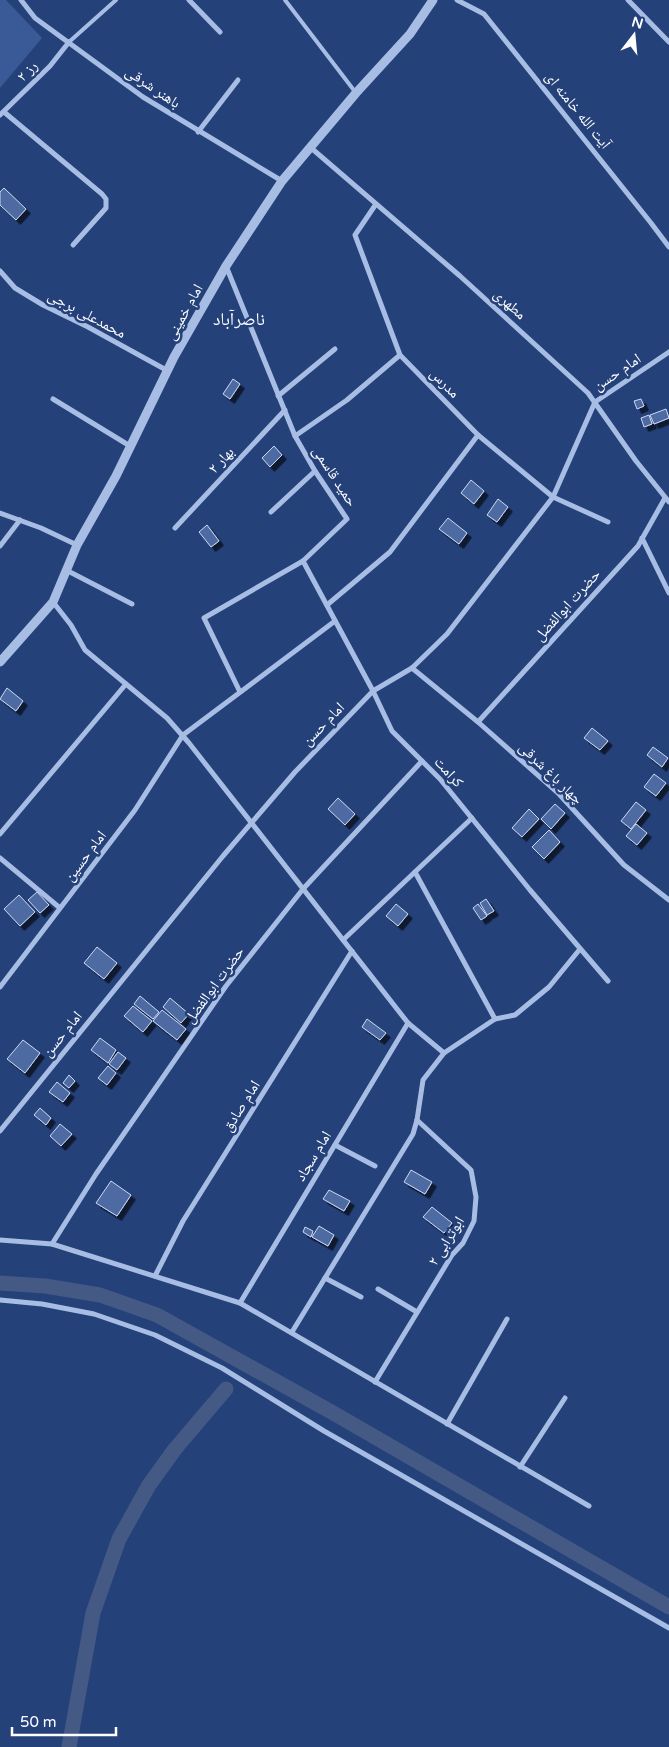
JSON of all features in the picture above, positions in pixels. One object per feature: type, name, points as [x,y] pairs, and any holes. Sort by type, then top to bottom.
[{"type":"street","name":"باهنر شرقی","points":[[20,0],[35,18],[143,97],[198,132],[282,181]]},
{"type":"street","points":[[189,0],[220,32]]},
{"type":"street","name":"امام خمینی","points":[[0,662],[53,602],[76,545],[116,476],[174,357],[226,266],[282,181],[356,93],[410,34],[433,0]]},
{"type":"street","name":"آیت الله خامنه ای","points":[[457,0],[484,14],[669,248]]},
{"type":"street","points":[[628,0],[669,42]]},
{"type":"street","name":"رز ۲","points":[[2,114],[50,66],[69,42]]},
{"type":"street","points":[[198,132],[238,80]]},
{"type":"street","points":[[2,114],[106,199],[106,208],[73,246]]},
{"type":"street","name":"مطهری","points":[[310,147],[460,276],[588,393],[636,461],[667,500]]},
{"type":"street","name":"مدرس","points":[[376,204],[355,235],[400,355],[478,435],[553,497],[608,522]]},
{"type":"street","name":"حمید قاسمی","points":[[226,266],[295,436],[315,471],[347,519],[303,560],[204,618],[240,692]]},
{"type":"street","name":"محمدعلی برجی","points":[[1,276],[15,288],[43,305],[88,327],[168,371]]},
{"type":"street","points":[[278,396],[335,349]]},
{"type":"street","name":"امام حسن","points":[[0,1131],[251,823],[295,772],[373,691],[412,668],[447,634],[553,497],[595,402],[669,352]]},
{"type":"street","points":[[295,436],[347,400],[400,355]]},
{"type":"street","points":[[53,399],[130,446]]},
{"type":"street","name":"بهار ۲","points":[[175,528],[285,410]]},
{"type":"street","points":[[327,605],[390,552],[478,435]]},
{"type":"street","points":[[272,512],[315,471]]},
{"type":"street","name":"حضرت ابوالفضل","points":[[478,722],[638,546],[667,500]]},
{"type":"street","points":[[0,513],[76,545]]},
{"type":"street","points":[[0,546],[20,520]]},
{"type":"street","points":[[642,538],[669,593]]},
{"type":"street","name":"کرامت","points":[[303,560],[373,691],[392,731],[440,779],[608,981]]},
{"type":"street","points":[[66,570],[132,604]]},
{"type":"street","points":[[53,602],[71,625],[85,650],[167,718],[183,735],[408,1023],[444,1053]]},
{"type":"street","points":[[183,735],[335,621]]},
{"type":"street","name":"چهار باغ شرقی","points":[[412,668],[478,722],[559,794],[624,865],[669,900]]},
{"type":"street","points":[[0,834],[126,684]]},
{"type":"street","name":"امام حسین","points":[[0,987],[135,810],[183,735]]},
{"type":"street","name":"حضرت ابوالفضل","points":[[52,1244],[96,1174],[221,994],[303,889],[422,761]]},
{"type":"street","points":[[343,940],[472,818]]},
{"type":"street","points":[[0,858],[60,908]]},
{"type":"street","points":[[415,872],[495,1019]]},
{"type":"street","points":[[292,1332],[413,1134],[418,1120],[423,1080],[444,1053],[495,1019],[515,1014],[549,988],[580,949]]},
{"type":"street","name":"امام صادق","points":[[154,1276],[183,1221],[352,951]]},
{"type":"street","name":"امام سجاد","points":[[240,1302],[408,1023]]},
{"type":"street","name":"ابوترابی ۲","points":[[375,1382],[452,1255],[469,1234],[474,1221],[476,1197],[471,1170],[418,1120]]},
{"type":"street","points":[[335,1145],[375,1166]]},
{"type":"street","points":[[0,1240],[52,1244],[240,1302],[588,1506]]},
{"type":"street","points":[[325,1278],[362,1297]]},
{"type":"street","points":[[378,1290],[418,1312]]},
{"type":"street","points":[[0,1300],[42,1304],[94,1314],[155,1334],[222,1368],[324,1431],[669,1628]]},
{"type":"street","points":[[447,1424],[507,1319]]},
{"type":"street","points":[[520,1466],[565,1398]]},
{"type":"lane","points":[[69,42],[116,0]]},
{"type":"lane","points":[[285,0],[356,93]]},
{"type":"shaded area","points":[[0,0],[6,0],[42,38],[0,88]]},
{"type":"building","points":[[4,188],[26,209],[16,220],[0,205],[0,192]]},
{"type":"building","points":[[233,379],[240,384],[230,399],[223,394]]},
{"type":"building","points":[[641,399],[644,406],[637,409],[634,401]]},
{"type":"building","points":[[666,409],[669,418],[654,424],[650,415]]},
{"type":"building","points":[[649,415],[652,424],[644,427],[641,418]]},
{"type":"building","points":[[274,446],[282,455],[270,467],[262,458]]},
{"type":"building","points":[[471,480],[484,491],[474,504],[461,493]]},
{"type":"building","points":[[498,499],[508,507],[497,522],[487,515]]},
{"type":"building","points":[[448,518],[467,533],[459,544],[439,529]]},
{"type":"building","points":[[207,525],[219,541],[211,547],[199,532]]},
{"type":"building","points":[[7,688],[23,701],[16,711],[0,699]]},
{"type":"building","points":[[592,728],[608,741],[600,750],[584,738]]},
{"type":"building","points":[[653,747],[668,758],[662,767],[647,755]]},
{"type":"building","points":[[654,774],[666,783],[656,796],[644,787]]},
{"type":"building","points":[[338,798],[355,814],[345,825],[328,809]]},
{"type":"building","points":[[636,802],[646,810],[631,829],[621,821]]},
{"type":"building","points":[[555,804],[565,813],[551,829],[541,819]]},
{"type":"building","points":[[529,809],[539,819],[522,837],[512,828]]},
{"type":"building","points":[[636,824],[647,833],[637,845],[626,836]]},
{"type":"building","points":[[549,830],[560,842],[544,859],[532,847]]},
{"type":"building","points":[[37,892],[49,905],[40,913],[28,900]]},
{"type":"building","points":[[19,895],[35,912],[20,926],[4,909]]},
{"type":"building","points":[[486,899],[494,911],[487,915],[480,903]]},
{"type":"building","points":[[396,904],[408,914],[398,926],[386,916]]},
{"type":"building","points":[[478,904],[487,916],[481,920],[473,908]]},
{"type":"building","points":[[97,947],[117,963],[104,979],[84,963]]},
{"type":"building","points":[[140,996],[159,1012],[153,1019],[134,1004]]},
{"type":"building","points":[[170,998],[189,1014],[181,1023],[163,1007]]},
{"type":"building","points":[[133,1006],[152,1021],[143,1032],[124,1016]]},
{"type":"building","points":[[162,1010],[186,1029],[177,1040],[153,1021]]},
{"type":"building","points":[[367,1019],[386,1033],[380,1040],[362,1027]]},
{"type":"building","points":[[100,1038],[116,1050],[108,1063],[91,1050]]},
{"type":"building","points":[[23,1040],[40,1053],[25,1073],[7,1059]]},
{"type":"building","points":[[118,1052],[126,1058],[117,1070],[109,1064]]},
{"type":"building","points":[[108,1066],[116,1073],[107,1085],[98,1078]]},
{"type":"building","points":[[69,1075],[75,1081],[69,1088],[63,1083]]},
{"type":"building","points":[[57,1082],[70,1093],[63,1102],[49,1092]]},
{"type":"building","points":[[40,1108],[51,1118],[46,1125],[34,1115]]},
{"type":"building","points":[[60,1124],[72,1134],[61,1146],[50,1136]]},
{"type":"building","points":[[411,1170],[432,1182],[425,1194],[404,1182]]},
{"type":"building","points":[[111,1181],[131,1195],[117,1216],[96,1203]]},
{"type":"building","points":[[329,1190],[350,1201],[344,1211],[323,1199]]},
{"type":"building","points":[[432,1207],[452,1223],[444,1233],[423,1217]]},
{"type":"building","points":[[319,1226],[334,1235],[328,1246],[312,1237]]},
{"type":"building","points":[[305,1227],[313,1231],[311,1237],[303,1232]]},
{"type":"waterway","points":[[0,1283],[45,1286],[100,1295],[157,1315],[335,1414],[669,1607]]},
{"type":"waterway","points":[[69,1747],[93,1613],[119,1539],[149,1485],[175,1449],[226,1389]]},
{"type":"district","name":"ناصرآباد","points":[[239,319]]}]
